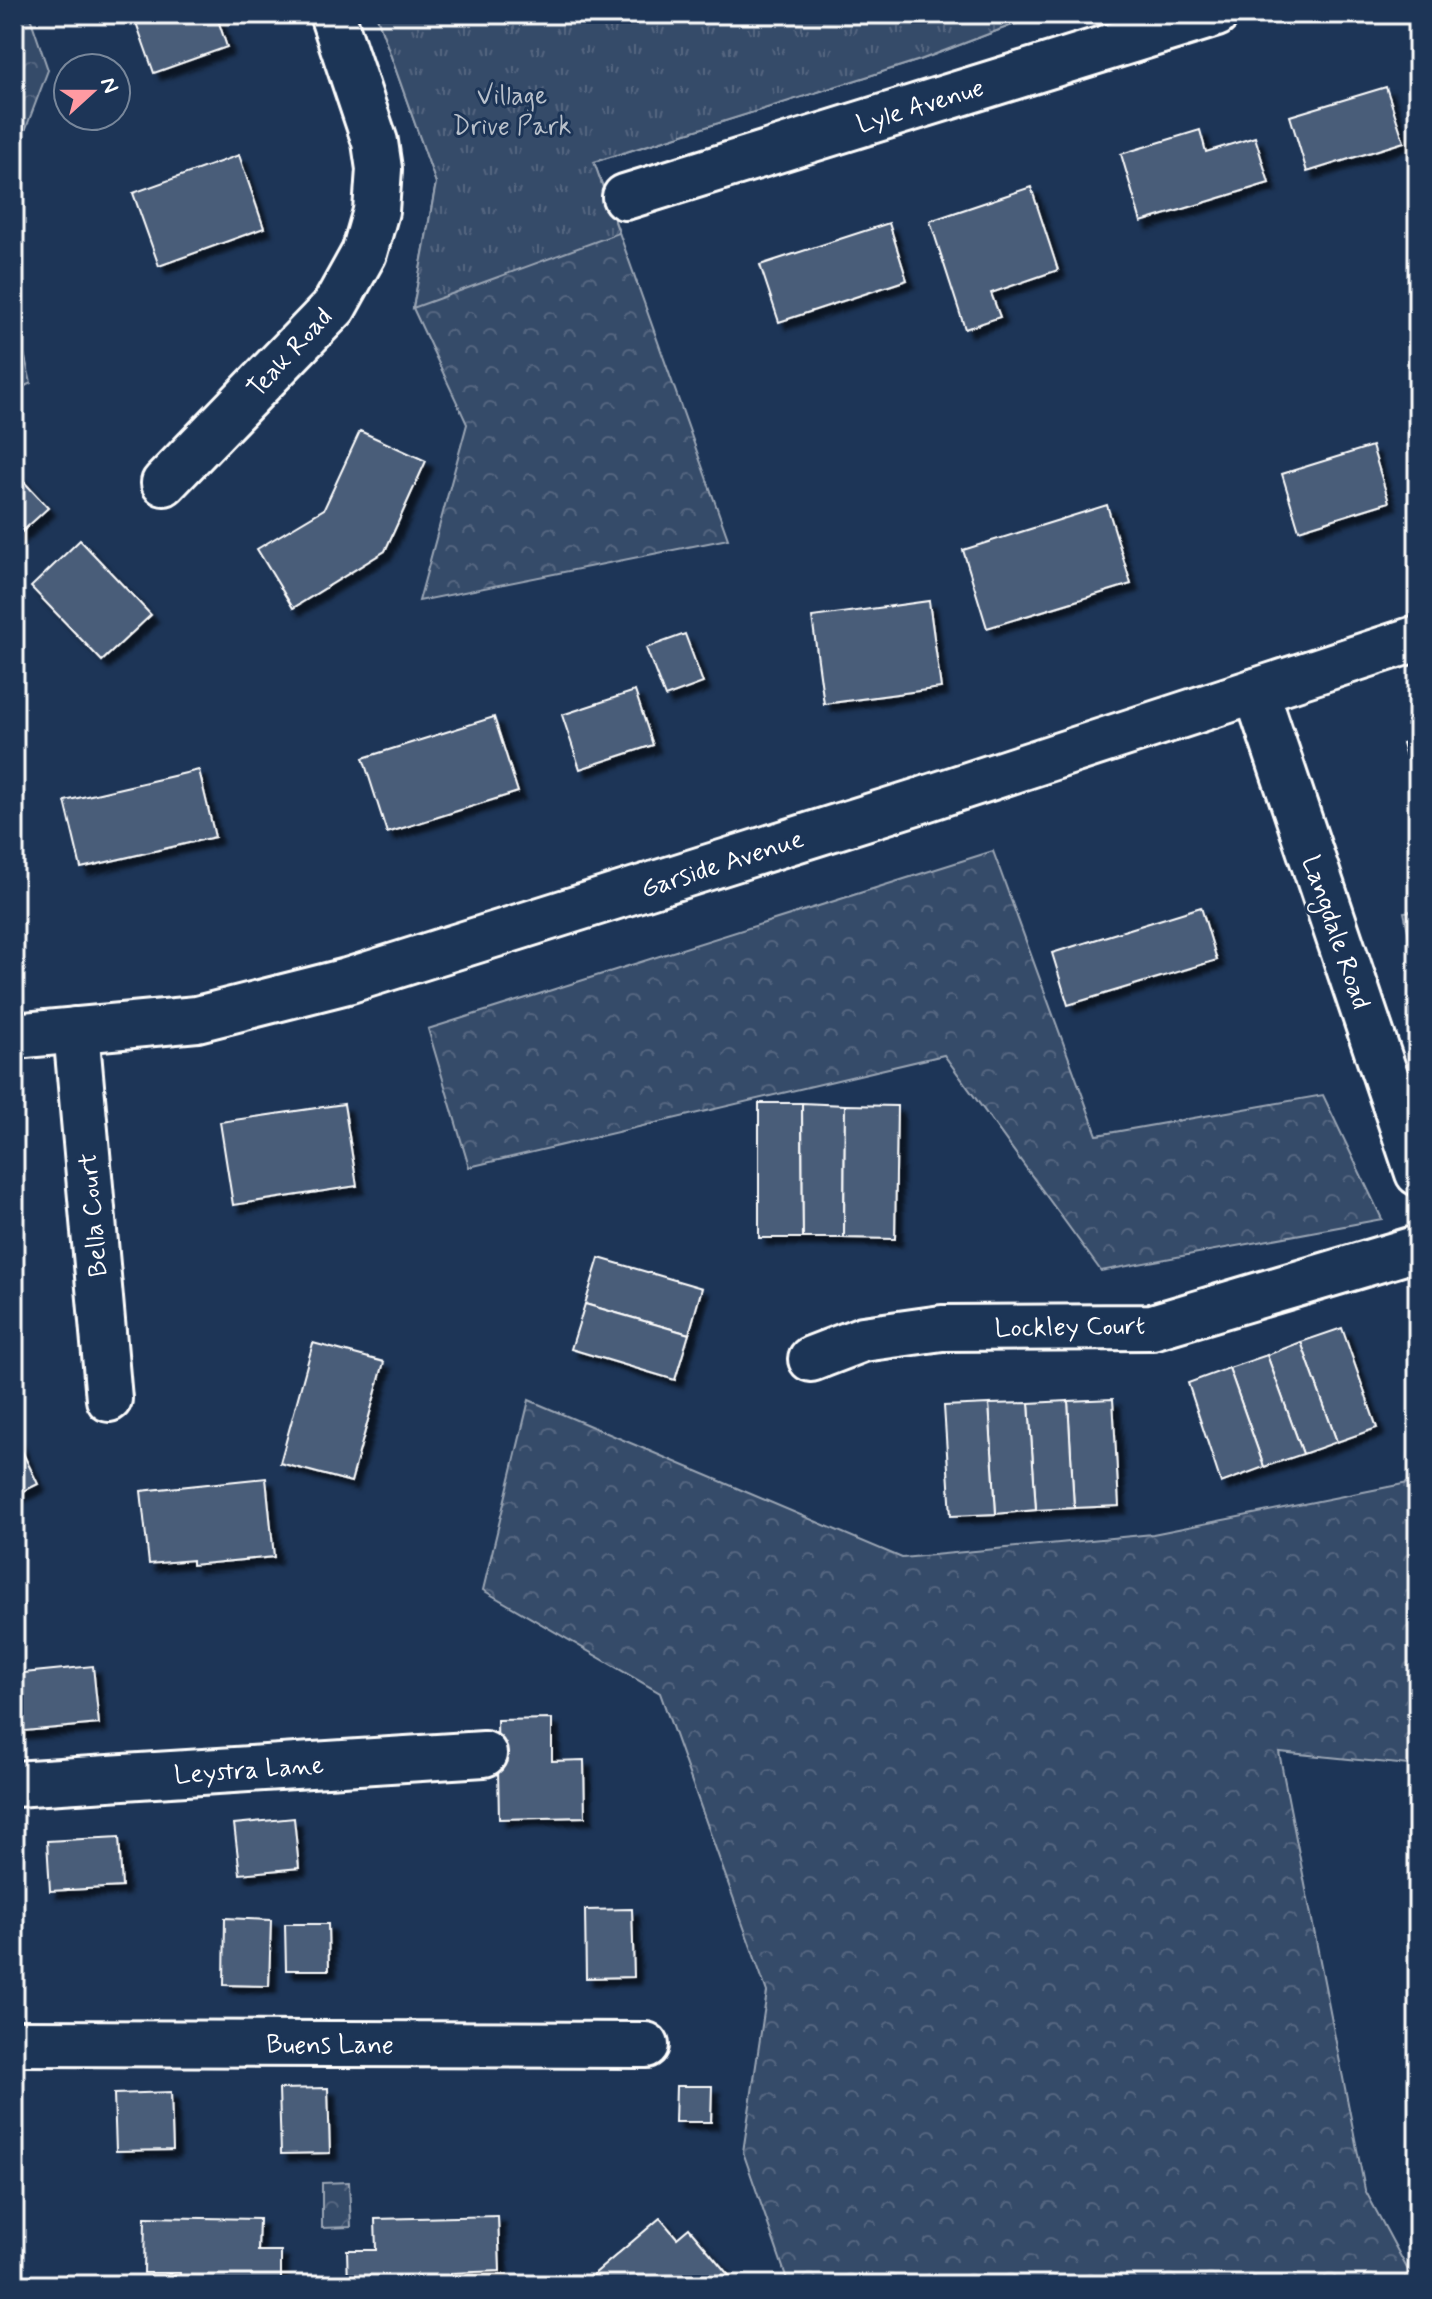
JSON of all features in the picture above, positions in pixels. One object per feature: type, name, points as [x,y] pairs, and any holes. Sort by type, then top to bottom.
[{"type":"street","name":"Teak Road","points":[[164,483],[334,307],[364,253],[376,211],[379,169],[375,142],[332,14]]},
{"type":"street","name":"Lyle Avenue","points":[[625,197],[1216,14]]},
{"type":"street","name":"Garside Avenue","points":[[14,1036],[197,1019],[347,981],[922,800],[1418,638]]},
{"type":"street","name":"Langdale Road","points":[[1256,691],[1418,1173]]},
{"type":"street","name":"Bella Court","points":[[76,1030],[109,1399]]},
{"type":"street","name":"Lockley Court","points":[[811,1359],[863,1339],[942,1328],[1152,1327],[1418,1248]]},
{"type":"street","name":"Leystra Lane","points":[[14,1784],[484,1754]]},
{"type":"street","name":"Buens Lane","points":[[14,2043],[646,2045]]},
{"type":"green space","points":[[14,14],[29,14],[48,70],[14,160]]},
{"type":"green space","points":[[376,14],[1041,14],[920,60],[594,162],[728,539],[419,601],[467,424],[413,308],[436,183]]},
{"type":"green space","name":"Village Drive Park","points":[[376,14],[1041,14],[920,60],[594,162],[619,233],[413,308],[436,183]]},
{"type":"green space","points":[[14,310],[31,383],[14,392]]},
{"type":"green space","points":[[993,851],[1097,1135],[1323,1095],[1382,1219],[1101,1271],[944,1055],[469,1167],[428,1029]]},
{"type":"green space","points":[[1418,910],[1418,979],[1404,912]]},
{"type":"green space","points":[[529,1400],[902,1558],[1153,1534],[1418,1481],[1418,1766],[1279,1752],[1365,2190],[1416,2285],[789,2285],[743,2152],[767,1992],[660,1693],[483,1590]]},
{"type":"green space","points":[[349,2182],[351,2227],[322,2228],[322,2183]]},
{"type":"building","points":[[133,14],[216,14],[227,47],[154,73]]},
{"type":"building","points":[[1386,87],[1404,142],[1307,172],[1290,116]]},
{"type":"building","points":[[1200,130],[1206,152],[1255,137],[1269,183],[1141,222],[1121,154]]},
{"type":"building","points":[[239,155],[264,228],[159,266],[133,193]]},
{"type":"building","points":[[1031,187],[1058,270],[991,293],[1000,317],[965,329],[930,221]]},
{"type":"building","points":[[889,223],[907,280],[779,322],[760,265]]},
{"type":"building","points":[[360,431],[426,461],[385,551],[293,608],[257,549],[324,509]]},
{"type":"building","points":[[1372,446],[1389,502],[1299,530],[1282,474]]},
{"type":"building","points":[[14,471],[48,508],[14,539]]},
{"type":"building","points":[[1107,505],[1131,584],[987,628],[963,550]]},
{"type":"building","points":[[80,540],[151,615],[102,661],[31,587]]},
{"type":"building","points":[[929,601],[941,688],[824,704],[812,617]]},
{"type":"building","points":[[685,634],[703,683],[665,697],[646,648]]},
{"type":"building","points":[[635,691],[653,745],[580,769],[562,715]]},
{"type":"building","points":[[494,717],[518,792],[387,833],[363,758]]},
{"type":"building","points":[[1418,738],[1418,794],[1417,794],[1402,743]]},
{"type":"building","points":[[199,770],[215,837],[81,868],[65,801]]},
{"type":"building","points":[[1201,907],[1217,960],[1068,1005],[1052,953]]},
{"type":"building","points":[[759,1103],[802,1103],[803,1238],[759,1238]]},
{"type":"building","points":[[802,1103],[845,1105],[844,1238],[803,1238]]},
{"type":"building","points":[[344,1104],[357,1186],[233,1205],[220,1122]]},
{"type":"building","points":[[845,1105],[897,1106],[895,1239],[844,1238]]},
{"type":"building","points":[[599,1258],[702,1288],[689,1334],[585,1304]]},
{"type":"building","points":[[585,1304],[689,1334],[675,1380],[571,1349]]},
{"type":"building","points":[[1342,1328],[1377,1428],[1337,1442],[1301,1342]]},
{"type":"building","points":[[1301,1342],[1337,1442],[1303,1454],[1267,1355]]},
{"type":"building","points":[[313,1343],[384,1362],[351,1482],[280,1463]]},
{"type":"building","points":[[1267,1355],[1303,1454],[1264,1467],[1229,1368]]},
{"type":"building","points":[[1229,1368],[1264,1467],[1221,1483],[1188,1383]]},
{"type":"building","points":[[1113,1399],[1119,1506],[1074,1508],[1068,1401]]},
{"type":"building","points":[[1068,1401],[1074,1508],[1036,1510],[1029,1403]]},
{"type":"building","points":[[1029,1403],[1036,1510],[996,1514],[989,1404]]},
{"type":"building","points":[[989,1404],[996,1514],[951,1516],[944,1406]]},
{"type":"building","points":[[14,1435],[38,1484],[14,1496]]},
{"type":"building","points":[[266,1478],[274,1557],[192,1565],[192,1560],[149,1564],[141,1491]]},
{"type":"building","points":[[93,1666],[99,1724],[14,1732],[14,1674]]},
{"type":"building","points":[[552,1719],[552,1761],[584,1760],[585,1817],[499,1819],[497,1720]]},
{"type":"building","points":[[294,1818],[299,1868],[240,1874],[234,1824]]},
{"type":"building","points":[[119,1837],[122,1887],[50,1891],[47,1841]]},
{"type":"building","points":[[632,1909],[634,1977],[586,1978],[585,1910]]},
{"type":"building","points":[[225,1918],[271,1920],[269,1986],[224,1985]]},
{"type":"building","points":[[285,1924],[328,1924],[329,1970],[286,1970]]},
{"type":"building","points":[[676,2086],[712,2086],[711,2122],[675,2122]]},
{"type":"building","points":[[328,2088],[330,2153],[281,2154],[279,2089]]},
{"type":"building","points":[[171,2092],[173,2150],[116,2151],[114,2094]]},
{"type":"building","points":[[498,2216],[500,2271],[451,2273],[451,2285],[348,2285],[347,2250],[376,2250],[375,2219]]},
{"type":"building","points":[[145,2217],[259,2219],[258,2251],[281,2251],[281,2285],[180,2285],[180,2273],[144,2273]]},
{"type":"building","points":[[660,2218],[677,2238],[689,2228],[737,2285],[601,2285],[593,2275]]}]
